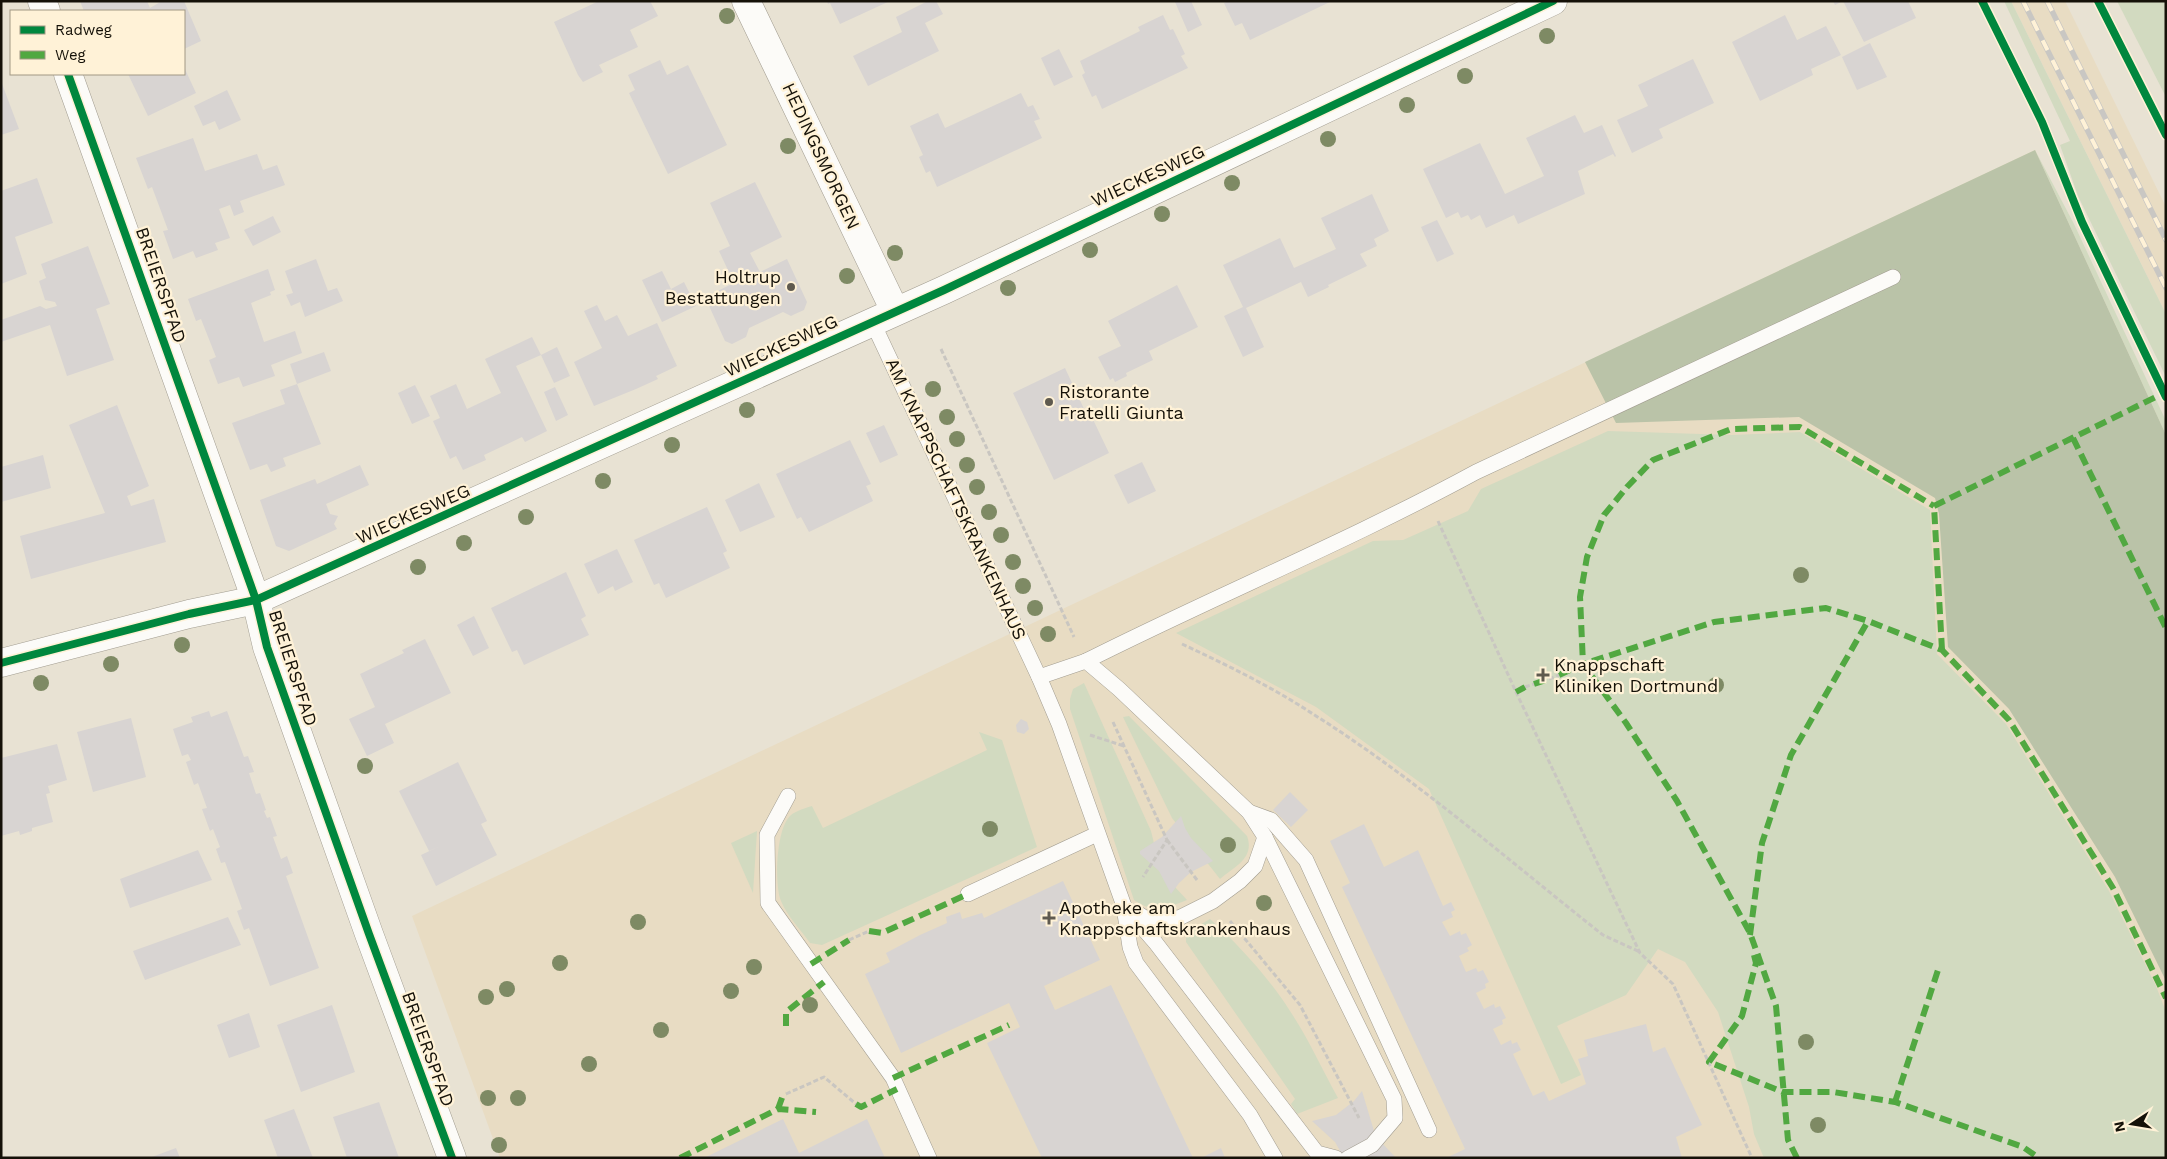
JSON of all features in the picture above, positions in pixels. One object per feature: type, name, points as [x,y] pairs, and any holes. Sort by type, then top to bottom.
[{"type":"street","name":"HEDINGSMORGEN","points":[[746,1],[884,316]]},
{"type":"street","name":"WIECKESWEG","points":[[1,663],[189,614],[256,600],[944,290],[1553,1]]},
{"type":"street","name":"BREIERSPFAD","points":[[68,75],[256,600],[267,647],[369,934],[452,1158]]},
{"type":"lane","points":[[1039,677],[1086,661],[1149,629],[1428,498],[1485,467],[1893,277]]},
{"type":"lane","name":"AM KNAPPSCHAFTSKRANKENHAUS","points":[[884,316],[1059,724],[1124,906],[1155,942],[1317,1153],[1336,1158]]},
{"type":"lane","points":[[1086,661],[1119,688],[1248,812],[1265,838],[1394,1099],[1395,1118],[1372,1145],[1348,1158]]},
{"type":"lane","points":[[788,796],[767,835],[768,903],[893,1078],[929,1158]]},
{"type":"lane","points":[[1248,812],[1271,820],[1306,860],[1429,1130]]},
{"type":"lane","points":[[968,894],[1097,834]]},
{"type":"lane","points":[[1124,906],[1153,923],[1182,917],[1213,901],[1240,881],[1255,866],[1265,838]]},
{"type":"lane","points":[[1124,906],[1130,947],[1136,963],[1250,1115],[1275,1158]]},
{"type":"path","points":[[1428,498],[1516,692],[1640,953]]},
{"type":"path","points":[[1149,629],[1232,667],[1313,713],[1396,770],[1603,935],[1640,953],[1673,984],[1752,1158]]},
{"type":"path","points":[[1550,679],[1559,675]]},
{"type":"path","points":[[1525,687],[1534,684]]},
{"type":"path","points":[[1167,840],[1213,901],[1300,1005],[1372,1145]]},
{"type":"path","points":[[849,940],[869,931]]},
{"type":"path","points":[[786,1094],[824,1077],[856,1104]]},
{"type":"shaded area","points":[[2011,1],[2065,1],[2166,207],[2166,314]]},
{"type":"shaded area","name":"Knappschaft Kliniken Dortmund","points":[[2035,150],[2166,435],[2166,1158],[500,1158],[412,916]]},
{"type":"green space","points":[[2004,1],[2011,1],[2166,314],[2166,377],[2078,196],[2060,145],[2070,141]]},
{"type":"green space","points":[[2117,1],[2166,1],[2166,97]]},
{"type":"green space","points":[[2035,150],[2074,224],[2166,421],[2166,435]]},
{"type":"green space","points":[[2035,150],[2166,435],[2166,981],[2115,877],[2009,709],[1948,647],[1939,514],[1935,498],[1799,417],[1616,423],[1585,362]]},
{"type":"green space","points":[[1608,431],[1732,435],[1800,432],[1930,510],[1937,654],[2006,724],[2109,891],[2156,986],[2166,1012],[2166,1158],[1764,1158],[1754,1134],[1749,1107],[1718,1012],[1685,962],[1658,949],[1626,995],[1557,1026],[1581,1075],[1561,1084],[1429,789],[1316,707],[1176,633],[1373,541],[1403,540],[1468,511],[1481,489]]},
{"type":"green space","points":[[1084,683],[1151,831],[1161,872],[1187,900],[1166,907],[1154,908],[1134,900],[1070,709],[1073,689]]},
{"type":"green space","points":[[1129,716],[1247,836],[1249,844],[1246,856],[1220,879],[1172,818],[1123,717]]},
{"type":"green space","points":[[979,732],[1002,740],[1037,847],[822,945],[810,943],[787,912],[779,893],[777,870],[779,843],[786,821],[791,815],[812,806],[823,828],[987,750]]},
{"type":"green space","points":[[757,831],[753,893],[731,843]]},
{"type":"green space","points":[[1210,919],[1253,962],[1273,986],[1297,1021],[1338,1098],[1297,1114],[1291,1104],[1295,1099],[1186,942],[1186,933]]},
{"type":"building","points":[[80,1],[147,1],[150,8],[162,1],[184,1],[201,41],[185,49],[185,10],[84,10]]},
{"type":"building","points":[[599,1],[650,1],[658,16],[630,30],[638,47],[599,65],[603,72],[583,82],[554,22]]},
{"type":"building","points":[[827,1],[890,1],[840,24],[830,3],[828,4]]},
{"type":"building","points":[[928,1],[936,1],[943,14],[925,23],[939,51],[868,86],[853,56],[902,32],[896,17]]},
{"type":"building","points":[[1176,1],[1191,1],[1202,25],[1188,32]]},
{"type":"building","points":[[1229,1],[1332,1],[1250,40],[1242,23],[1235,26],[1224,3]]},
{"type":"building","points":[[1833,1],[1843,1],[1835,5]]},
{"type":"building","points":[[1843,1],[1908,1],[1916,18],[1864,42]]},
{"type":"building","points":[[1163,15],[1170,30],[1173,29],[1185,54],[1181,56],[1188,68],[1102,109],[1096,95],[1092,97],[1082,75],[1085,73],[1080,61],[1140,31],[1138,27]]},
{"type":"building","points":[[1785,15],[1797,40],[1826,26],[1841,55],[1811,69],[1813,75],[1760,101],[1732,42]]},
{"type":"building","points":[[1870,43],[1887,77],[1857,90],[1842,57]]},
{"type":"building","points":[[1059,49],[1073,77],[1054,86],[1041,58]]},
{"type":"building","points":[[1693,59],[1714,103],[1659,129],[1663,138],[1632,153],[1617,120],[1648,106],[1638,85]]},
{"type":"building","points":[[660,60],[667,75],[688,65],[727,145],[668,174],[629,93],[635,90],[628,75]]},
{"type":"building","points":[[185,69],[196,93],[148,116],[128,75],[185,75]]},
{"type":"building","points":[[1,81],[19,129],[1,135]]},
{"type":"building","points":[[227,90],[241,120],[219,130],[215,121],[203,126],[194,106]]},
{"type":"building","points":[[1021,93],[1028,107],[1033,105],[1040,119],[1034,121],[1042,138],[937,187],[930,171],[926,173],[919,157],[923,155],[910,126],[938,113],[945,128]]},
{"type":"building","points":[[1575,115],[1584,133],[1602,125],[1616,156],[1613,154],[1578,171],[1585,194],[1518,224],[1514,215],[1486,228],[1480,215],[1471,220],[1468,215],[1461,218],[1458,212],[1446,218],[1423,169],[1480,143],[1505,194],[1544,176],[1526,138]]},
{"type":"building","points":[[193,138],[205,171],[257,154],[263,170],[277,165],[285,185],[240,201],[244,212],[234,216],[230,205],[219,209],[230,238],[215,243],[218,250],[196,258],[193,251],[173,259],[163,231],[168,230],[152,187],[148,189],[136,158]]},
{"type":"building","points":[[37,178],[53,223],[15,237],[27,274],[1,284],[1,191]]},
{"type":"building","points":[[755,182],[782,237],[750,253],[760,272],[787,259],[807,302],[804,310],[791,316],[783,312],[749,328],[746,337],[732,344],[725,341],[705,297],[734,283],[719,251],[730,246],[710,203]]},
{"type":"building","points":[[1372,194],[1389,231],[1374,239],[1377,246],[1360,254],[1367,266],[1308,297],[1301,282],[1246,308],[1264,347],[1243,357],[1224,316],[1243,307],[1223,265],[1280,238],[1294,268],[1336,249],[1321,218]]},
{"type":"building","points":[[273,216],[281,232],[253,246],[244,230]]},
{"type":"building","points":[[1437,220],[1454,254],[1437,262],[1421,227]]},
{"type":"building","points":[[88,246],[110,304],[96,309],[114,360],[67,376],[50,325],[1,342],[1,320],[40,306],[46,309],[57,306],[55,302],[45,300],[39,281],[46,278],[41,264]]},
{"type":"building","points":[[316,259],[328,291],[337,288],[343,301],[305,317],[300,302],[291,306],[286,295],[293,293],[285,271]]},
{"type":"building","points":[[268,269],[275,290],[270,292],[271,295],[251,303],[264,342],[295,331],[302,353],[271,365],[275,376],[243,387],[239,377],[218,384],[209,360],[216,357],[201,319],[196,321],[188,299]]},
{"type":"building","points":[[662,271],[671,289],[684,282],[696,306],[662,322],[642,280]]},
{"type":"building","points":[[1177,285],[1198,327],[1149,351],[1153,360],[1126,373],[1127,376],[1115,382],[1113,378],[1110,380],[1098,357],[1121,346],[1108,321]]},
{"type":"building","points":[[597,305],[605,321],[617,315],[628,336],[657,323],[677,366],[656,376],[658,379],[594,406],[574,362],[602,348],[584,311]]},
{"type":"building","points":[[532,337],[541,355],[516,366],[547,431],[525,442],[522,437],[484,455],[486,460],[463,470],[456,456],[450,459],[433,421],[440,418],[430,396],[456,384],[467,409],[501,393],[485,359]]},
{"type":"building","points":[[557,347],[570,376],[554,383],[541,355]]},
{"type":"building","points":[[324,352],[331,371],[297,384],[290,364]]},
{"type":"building","points":[[1065,368],[1085,411],[1088,409],[1109,453],[1054,480],[1013,393]]},
{"type":"building","points":[[297,384],[321,444],[283,458],[286,466],[271,472],[267,464],[250,470],[232,423],[285,404],[280,390]]},
{"type":"building","points":[[415,385],[430,416],[412,424],[398,393]]},
{"type":"building","points":[[555,387],[568,415],[556,421],[544,392]]},
{"type":"building","points":[[117,405],[149,486],[127,496],[131,506],[154,499],[166,542],[31,579],[20,536],[105,513],[69,425]]},
{"type":"building","points":[[884,425],[898,455],[880,463],[866,433]]},
{"type":"building","points":[[850,440],[871,484],[866,486],[873,501],[809,532],[801,517],[797,519],[776,474]]},
{"type":"building","points":[[43,455],[51,488],[1,502],[1,467]]},
{"type":"building","points":[[1142,462],[1156,491],[1128,504],[1114,475]]},
{"type":"building","points":[[360,465],[369,485],[326,504],[330,514],[338,516],[334,524],[337,529],[289,551],[276,546],[260,500],[315,479],[317,484]]},
{"type":"building","points":[[759,483],[775,517],[740,532],[725,500]]},
{"type":"building","points":[[707,507],[727,551],[723,553],[730,568],[666,598],[659,583],[654,585],[634,540]]},
{"type":"building","points":[[617,549],[633,582],[615,591],[613,586],[598,594],[584,564]]},
{"type":"building","points":[[566,572],[586,616],[581,619],[589,635],[524,665],[517,650],[512,652],[491,608]]},
{"type":"building","points":[[474,616],[489,648],[473,656],[457,625]]},
{"type":"building","points":[[425,639],[451,693],[385,724],[394,743],[367,756],[349,719],[375,707],[360,674],[404,653],[402,650]]},
{"type":"building","points":[[209,711],[211,717],[227,711],[244,757],[248,756],[254,772],[249,773],[256,794],[260,793],[267,818],[270,817],[277,836],[273,837],[281,859],[287,856],[293,873],[286,876],[319,968],[270,986],[249,928],[244,930],[237,911],[242,909],[225,862],[221,863],[216,849],[220,847],[213,829],[210,831],[202,809],[207,808],[198,783],[194,785],[186,762],[191,760],[188,754],[182,756],[173,729],[193,722],[191,717]]},
{"type":"building","points":[[131,718],[146,777],[93,792],[77,732]]},
{"type":"building","points":[[1021,719],[1027,722],[1029,729],[1024,734],[1017,732],[1016,725]]},
{"type":"building","points":[[57,744],[67,780],[48,786],[50,793],[46,794],[53,822],[32,828],[32,831],[20,835],[19,831],[1,836],[1,758]]},
{"type":"building","points":[[458,762],[487,821],[481,824],[497,855],[436,886],[421,855],[440,846],[429,851],[399,791]]},
{"type":"building","points":[[1290,792],[1308,810],[1291,827],[1273,810]]},
{"type":"building","points":[[1181,816],[1191,838],[1213,861],[1191,872],[1171,894],[1159,871],[1140,854],[1140,851],[1162,837]]},
{"type":"building","points":[[1364,824],[1384,867],[1418,850],[1443,906],[1451,902],[1455,910],[1451,912],[1453,917],[1442,922],[1450,936],[1460,931],[1461,935],[1466,933],[1472,945],[1467,948],[1469,951],[1459,956],[1466,972],[1476,968],[1478,972],[1483,970],[1489,982],[1485,984],[1486,988],[1476,993],[1484,1009],[1494,1004],[1495,1008],[1500,1006],[1506,1018],[1502,1020],[1503,1024],[1493,1029],[1501,1045],[1511,1040],[1512,1044],[1517,1042],[1521,1050],[1513,1054],[1533,1096],[1544,1091],[1549,1101],[1586,1084],[1578,1059],[1588,1056],[1584,1040],[1646,1024],[1653,1052],[1665,1047],[1702,1125],[1676,1137],[1682,1158],[1446,1158],[1465,1149],[1342,887],[1350,883],[1330,841]]},
{"type":"building","points":[[198,850],[212,880],[130,908],[120,879]]},
{"type":"building","points":[[1063,881],[1100,960],[1044,986],[1055,1010],[1111,985],[1193,1158],[1042,1158],[987,1043],[1020,1027],[1009,1003],[901,1053],[865,974],[890,962],[886,953],[947,923],[946,917],[960,912],[962,919],[982,913],[984,918]]},
{"type":"building","points":[[228,917],[241,945],[145,980],[133,951]]},
{"type":"building","points":[[332,1005],[355,1072],[301,1092],[277,1025]]},
{"type":"building","points":[[249,1013],[260,1047],[229,1058],[217,1025]]},
{"type":"building","points":[[1362,1091],[1374,1131],[1396,1158],[1344,1158],[1335,1142],[1312,1121],[1336,1115],[1354,1101]]},
{"type":"building","points":[[379,1102],[399,1158],[347,1158],[333,1117]]},
{"type":"building","points":[[294,1109],[313,1158],[278,1158],[264,1120]]},
{"type":"building","points":[[783,1119],[799,1153],[867,1119],[885,1158],[704,1158]]},
{"type":"building","points":[[176,1148],[180,1158],[149,1158]]},
{"type":"building","points":[[1221,1148],[1225,1158],[1201,1158]]},
{"type":"railway","points":[[2023,1],[2166,288]]},
{"type":"railway","points":[[2047,1],[2166,240]]},
{"type":"marked path","points":[[1942,650],[1934,506],[2164,393]]},
{"type":"marked path","points":[[1797,1158],[1788,1140],[1776,1006],[1750,933],[1677,801],[1626,723],[1583,664],[1580,597],[1587,557],[1604,515],[1653,460],[1731,429],[1800,427],[1934,506]]},
{"type":"marked path","points":[[2073,438],[2166,628]]},
{"type":"marked path","points":[[1559,675],[1583,664],[1714,622],[1826,608],[1868,621],[1942,650],[2009,720],[2113,888],[2166,998]]},
{"type":"marked path","points":[[1750,935],[1762,843],[1791,755],[1868,621]]},
{"type":"marked path","points":[[1534,684],[1549,679]]},
{"type":"marked path","points":[[1516,692],[1525,687]]},
{"type":"marked path","points":[[869,931],[882,933],[968,894]]},
{"type":"marked path","points":[[811,964],[849,940]]},
{"type":"marked path","points":[[1754,955],[1756,963],[1742,1016],[1709,1062],[1783,1092],[1833,1092],[1895,1102],[2023,1147],[2039,1158]]},
{"type":"marked path","points":[[1895,1102],[1938,970]]},
{"type":"marked path","points":[[786,1026],[786,1012],[824,982]]},
{"type":"marked path","points":[[893,1078],[1009,1025]]},
{"type":"marked path","points":[[856,1104],[861,1107],[897,1089]]},
{"type":"marked path","points":[[778,1109],[783,1095],[786,1094]]},
{"type":"marked path","points":[[680,1158],[778,1109],[816,1112]]},
{"type":"cycle path","points":[[1,663],[189,614],[256,600],[944,290],[1553,1]]},
{"type":"cycle path","points":[[1982,1],[2042,122],[2082,222],[2166,397]]},
{"type":"cycle path","points":[[2098,1],[2166,135]]},
{"type":"cycle path","points":[[68,75],[256,600],[267,647],[369,934],[452,1158]]},
{"type":"place","name":"Holtrup Bestattungen","points":[[791,287]]},
{"type":"place","name":"Ristorante Fratelli Giunta","points":[[1049,402]]},
{"type":"place","name":"Knappschaft Kliniken Dortmund","points":[[1543,675]]},
{"type":"place","name":"Apotheke am Knappschaftskrankenhaus","points":[[1049,918]]}]
